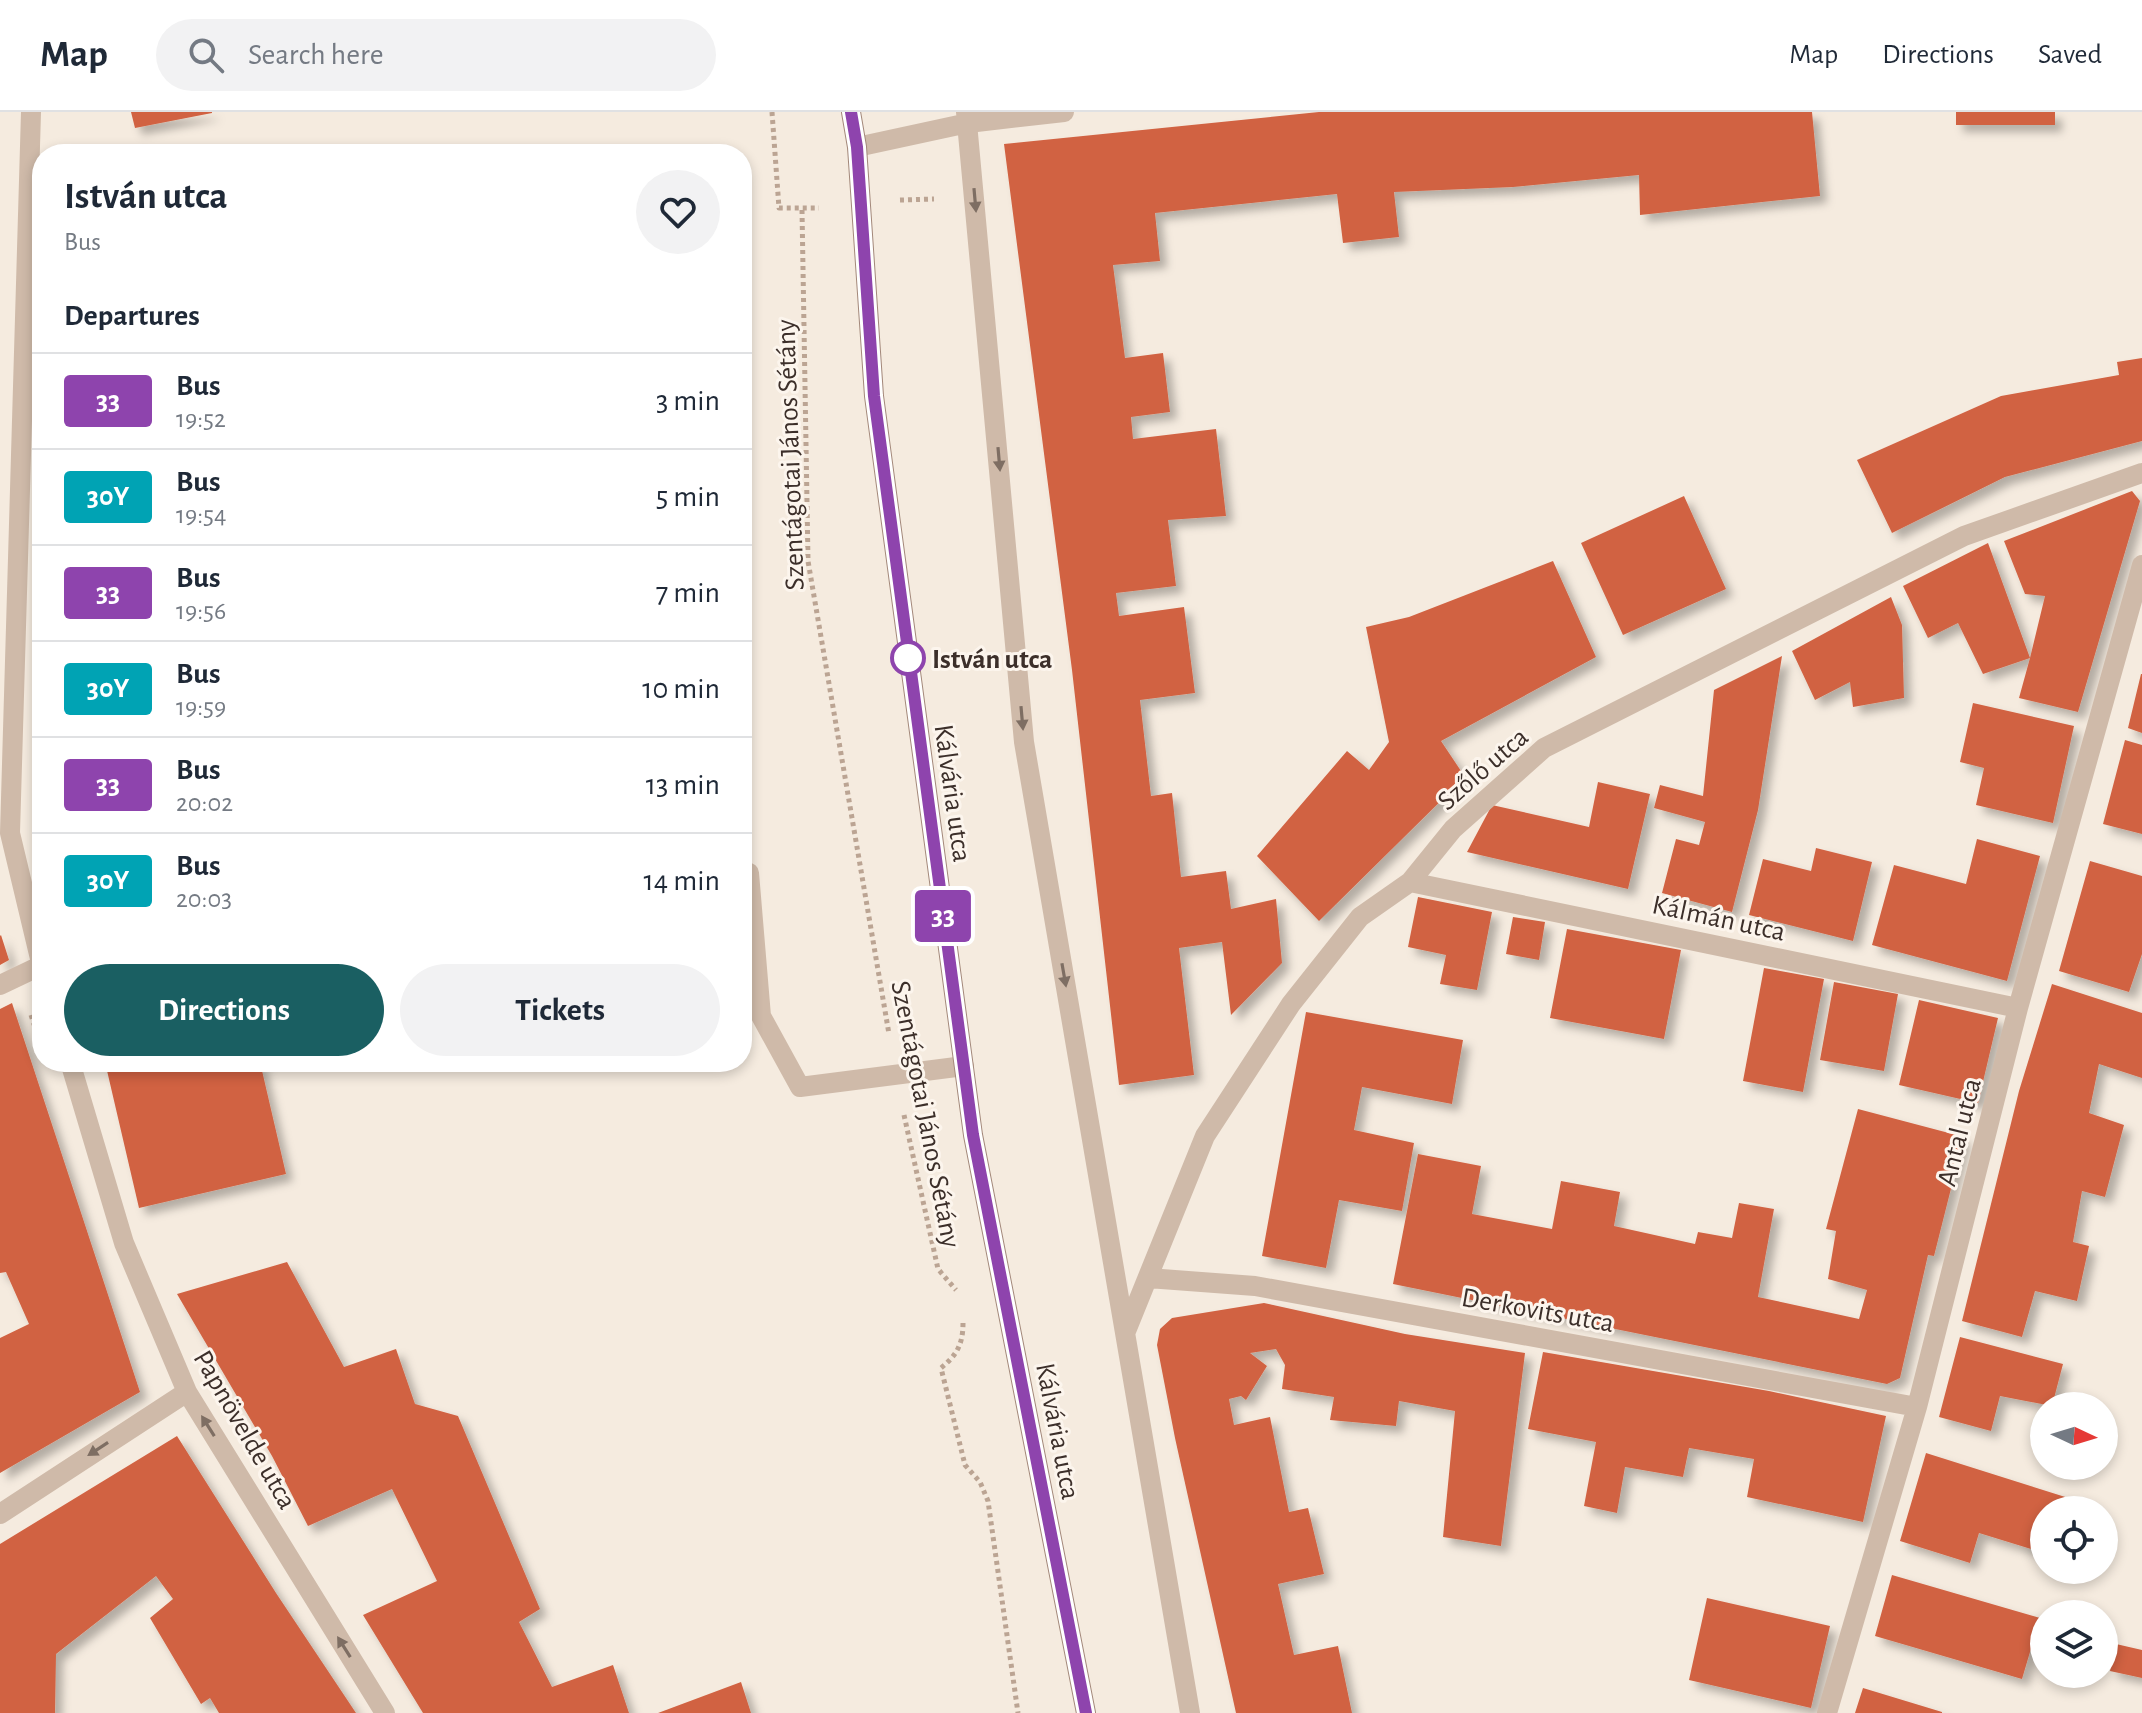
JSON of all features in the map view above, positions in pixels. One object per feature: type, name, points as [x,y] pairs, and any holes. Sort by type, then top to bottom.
[{"type":"street","points":[[31,112],[5,825],[32,928]]},
{"type":"street","name":"Kálvária utca","points":[[851,112],[857,147],[874,396],[973,1135],[1086,1713]]},
{"type":"street","points":[[857,147],[967,117],[1064,112]]},
{"type":"street","points":[[967,117],[1024,742],[1190,1713]]},
{"type":"street","name":"Szőlő utca","points":[[1126,1331],[1205,1136],[1291,1004],[1360,917],[1410,882],[1453,829],[1544,748],[1964,536],[2142,473]]},
{"type":"street","name":"Antal utca","points":[[1827,1713],[1917,1407],[2018,1008],[2142,565]]},
{"type":"street","name":"Kálmán utca","points":[[1410,882],[2018,1008]]},
{"type":"street","points":[[752,909],[761,1016],[800,1087],[964,1066]]},
{"type":"street","points":[[0,985],[32,971]]},
{"type":"street","name":"Papnövelde utca","points":[[73,1072],[124,1243],[187,1392],[385,1713]]},
{"type":"street","name":"Derkovits utca","points":[[1148,1278],[1255,1286],[1917,1407]]},
{"type":"street","points":[[0,1514],[187,1392]]},
{"type":"path","name":"Szentágotai János Sétány","points":[[772,112],[779,208],[802,210],[808,561],[896,1073],[938,1269],[956,1287],[959,1299]]},
{"type":"path","points":[[963,1311],[963,1340],[955,1357],[941,1368],[965,1465],[980,1482],[988,1501],[1018,1713]]},
{"type":"building","points":[[131,112],[212,112],[212,113],[135,128]]},
{"type":"building","points":[[1319,112],[1812,112],[1820,196],[1640,215],[1639,175],[1513,187],[1394,192],[1399,237],[1343,243],[1337,194],[1155,213],[1160,261],[1113,265],[1125,358],[1163,353],[1170,412],[1131,417],[1133,439],[1216,429],[1226,516],[1168,520],[1176,586],[1116,593],[1119,616],[1184,607],[1195,693],[1140,700],[1151,796],[1172,793],[1181,877],[1226,871],[1231,909],[1276,899],[1282,963],[1231,1015],[1222,942],[1179,948],[1194,1075],[1119,1085],[1072,670],[1004,144]]},
{"type":"building","points":[[1956,112],[2055,112],[2055,125],[1956,125]]},
{"type":"building","points":[[2142,358],[2142,441],[2005,477],[1892,533],[1857,460],[2001,396],[2119,375],[2117,362]]},
{"type":"building","points":[[2132,491],[2140,501],[2078,712],[2019,698],[2045,596],[2025,594],[2004,541]]},
{"type":"building","points":[[1684,496],[1726,589],[1623,635],[1581,543]]},
{"type":"building","points":[[1988,543],[2030,658],[1983,674],[1958,623],[1928,638],[1903,586]]},
{"type":"building","points":[[1553,561],[1596,657],[1441,741],[1465,777],[1319,921],[1257,856],[1347,751],[1369,770],[1389,742],[1366,627],[1409,617]]},
{"type":"building","points":[[1891,597],[1902,625],[1904,698],[1853,707],[1850,682],[1815,700],[1792,651]]},
{"type":"building","points":[[1782,656],[1758,810],[1732,912],[1662,893],[1676,839],[1699,845],[1705,822],[1654,808],[1660,785],[1703,796],[1714,690]]},
{"type":"building","points":[[2142,674],[2142,733],[2128,728]]},
{"type":"building","points":[[1973,703],[2074,726],[2053,823],[1976,805],[1984,768],[1960,762]]},
{"type":"building","points":[[2125,740],[2142,745],[2142,834],[2103,824]]},
{"type":"building","points":[[1598,782],[1650,794],[1628,889],[1467,852],[1492,805],[1589,827]]},
{"type":"building","points":[[1977,839],[2040,856],[2007,981],[1872,945],[1894,865],[1966,884]]},
{"type":"building","points":[[1816,848],[1872,862],[1853,941],[1749,915],[1763,859],[1811,871]]},
{"type":"building","points":[[2090,861],[2142,876],[2142,954],[2129,992],[2059,971]]},
{"type":"building","points":[[1418,897],[1492,912],[1477,990],[1440,984],[1446,955],[1408,947]]},
{"type":"building","points":[[1513,917],[1545,922],[1539,960],[1506,954]]},
{"type":"building","points":[[1567,929],[1681,950],[1664,1039],[1550,1018]]},
{"type":"building","points":[[0,936],[9,960],[0,965]]},
{"type":"building","points":[[1764,968],[1824,979],[1803,1092],[1743,1081]]},
{"type":"building","points":[[1834,982],[1898,994],[1884,1071],[1820,1060]]},
{"type":"building","points":[[2052,984],[2142,1013],[2142,1078],[2099,1064],[2089,1113],[2124,1125],[2105,1197],[2082,1191],[2073,1242],[2089,1246],[2077,1301],[2035,1291],[2022,1337],[1962,1321],[2019,1091]]},
{"type":"building","points":[[1919,1000],[1998,1018],[1978,1103],[1899,1085]]},
{"type":"building","points":[[12,1003],[32,1072],[35,1072],[140,1392],[0,1473],[0,1338],[29,1324],[6,1272],[0,1273],[0,1009]]},
{"type":"building","points":[[1306,1012],[1463,1040],[1452,1104],[1362,1087],[1354,1130],[1414,1143],[1402,1211],[1339,1200],[1326,1268],[1262,1256]]},
{"type":"building","points":[[107,1072],[262,1072],[286,1174],[139,1208]]},
{"type":"building","points":[[1858,1109],[1964,1137],[1934,1256],[1928,1255],[1900,1378],[1887,1384],[1393,1284],[1418,1154],[1481,1166],[1472,1214],[1552,1229],[1561,1181],[1620,1192],[1614,1226],[1695,1244],[1698,1232],[1732,1238],[1739,1203],[1774,1209],[1758,1297],[1859,1319],[1867,1290],[1828,1279],[1836,1231],[1826,1229]]},
{"type":"building","points":[[287,1262],[344,1367],[396,1349],[415,1404],[458,1416],[540,1609],[519,1622],[552,1687],[613,1665],[629,1713],[423,1713],[363,1615],[437,1581],[392,1489],[308,1526],[272,1456],[177,1294]]},
{"type":"building","points":[[1264,1303],[1405,1334],[1525,1353],[1501,1546],[1443,1537],[1455,1411],[1399,1401],[1396,1426],[1330,1420],[1334,1397],[1282,1389],[1285,1365],[1276,1349],[1250,1353],[1267,1366],[1246,1400],[1241,1396],[1229,1399],[1234,1425],[1270,1417],[1289,1512],[1308,1508],[1324,1574],[1278,1584],[1294,1655],[1338,1646],[1352,1713],[1236,1713],[1175,1438],[1157,1345],[1160,1329],[1172,1318]]},
{"type":"building","points":[[1960,1337],[2063,1364],[2056,1392],[2030,1392],[2030,1402],[2000,1396],[1991,1431],[1939,1417]]},
{"type":"building","points":[[1543,1352],[1769,1391],[1886,1416],[1863,1522],[1747,1497],[1754,1459],[1689,1448],[1683,1477],[1625,1467],[1617,1513],[1584,1506],[1596,1442],[1528,1429]]},
{"type":"building","points":[[177,1436],[356,1713],[219,1713],[210,1698],[201,1704],[150,1618],[173,1599],[156,1576],[56,1654],[55,1713],[0,1713],[0,1544]]},
{"type":"building","points":[[1926,1453],[2062,1496],[2030,1496],[2030,1549],[1979,1533],[1970,1563],[1900,1541]]},
{"type":"building","points":[[1892,1575],[2030,1615],[2030,1652],[2022,1679],[1875,1636]]},
{"type":"building","points":[[1707,1598],[1830,1626],[1811,1708],[1689,1680]]},
{"type":"building","points":[[2118,1644],[2142,1650],[2142,1678],[2118,1673]]},
{"type":"building","points":[[741,1682],[751,1713],[658,1713]]},
{"type":"building","points":[[1863,1688],[1942,1712],[1942,1713],[1855,1713]]},
{"type":"bus line","name":"33","points":[[851,112],[857,147],[874,396],[973,1135],[1086,1713]]},
{"type":"place","name":"István utca","points":[[908,658]]}]
